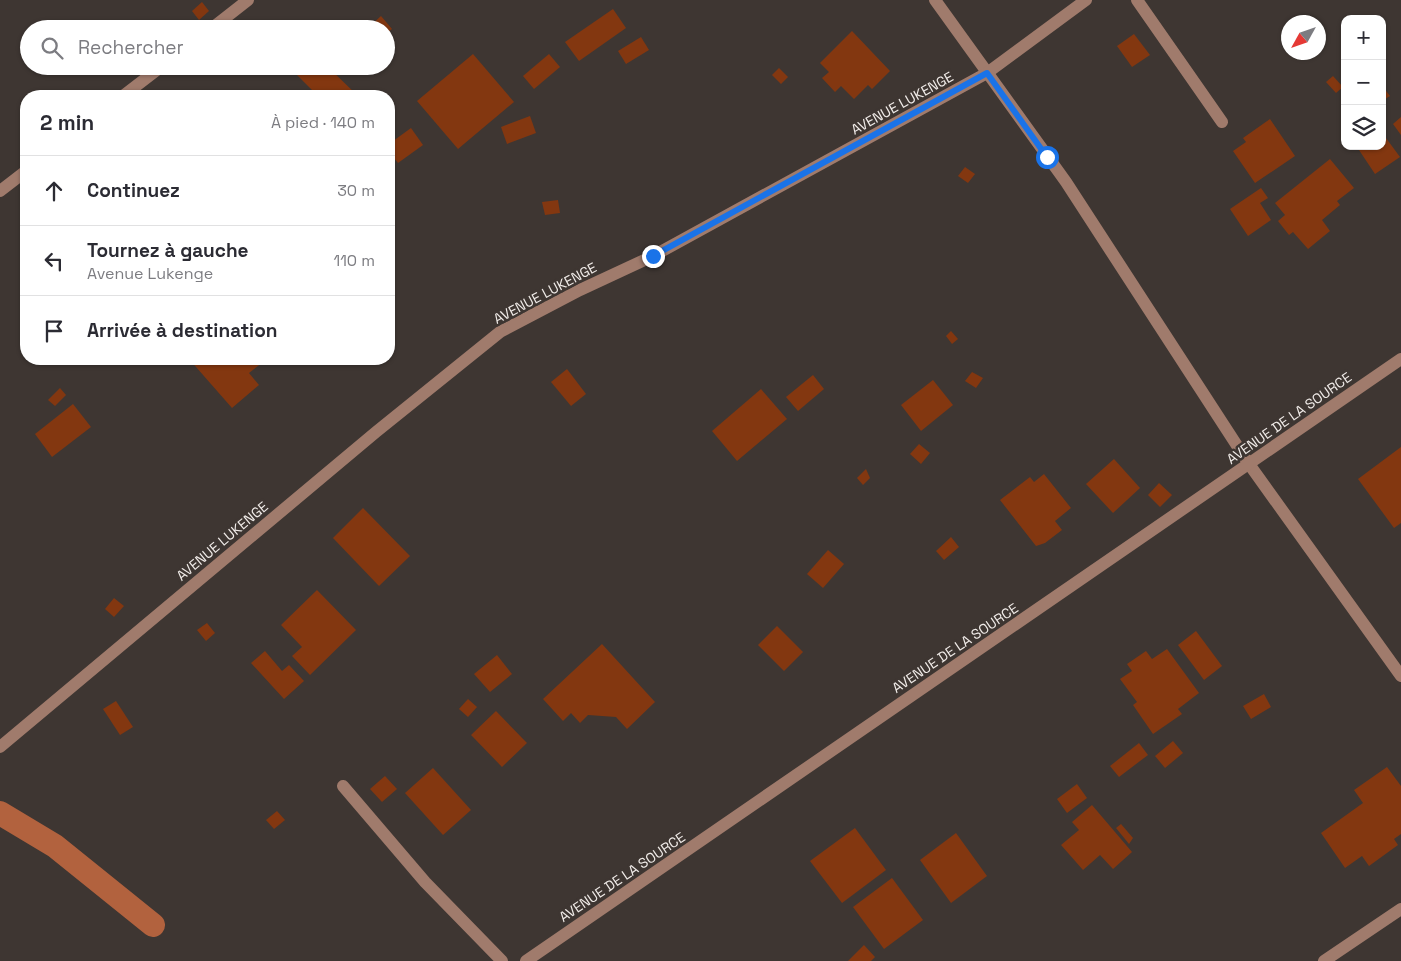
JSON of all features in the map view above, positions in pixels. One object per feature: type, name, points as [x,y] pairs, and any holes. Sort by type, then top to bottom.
[{"type":"street","points":[[222,20],[248,0]]},
{"type":"street","points":[[935,0],[1066,182],[1249,464],[1401,676]]},
{"type":"street","name":"AVENUE LUKENGE","points":[[0,747],[376,432],[500,332],[580,290],[653,256],[987,73],[1086,0]]},
{"type":"street","points":[[1137,0],[1222,122]]},
{"type":"street","points":[[131,90],[150,75]]},
{"type":"street","points":[[0,191],[20,176]]},
{"type":"street","name":"AVENUE DE LA SOURCE","points":[[526,961],[1401,359]]},
{"type":"street","points":[[343,786],[425,882],[502,961]]},
{"type":"street","points":[[1324,961],[1401,909]]},
{"type":"building","points":[[202,2],[209,11],[199,20],[192,11]]},
{"type":"building","points":[[613,9],[626,28],[579,61],[565,42]]},
{"type":"building","points":[[852,31],[890,71],[872,89],[868,85],[854,99],[841,86],[835,92],[822,78],[829,72],[820,63]]},
{"type":"building","points":[[1134,34],[1150,55],[1132,67],[1117,46]]},
{"type":"building","points":[[641,37],[649,50],[626,64],[618,51]]},
{"type":"building","points":[[473,54],[514,102],[458,149],[417,101]]},
{"type":"building","points":[[549,54],[560,67],[534,89],[523,76]]},
{"type":"building","points":[[779,68],[788,77],[781,84],[772,75]]},
{"type":"building","points":[[297,75],[336,75],[352,90],[312,90]]},
{"type":"building","points":[[1333,76],[1341,85],[1341,89],[1336,93],[1326,82]]},
{"type":"building","points":[[530,116],[536,133],[507,144],[501,127]]},
{"type":"building","points":[[1401,117],[1401,135],[1393,124]]},
{"type":"building","points":[[1270,119],[1295,156],[1255,183],[1233,151],[1246,142],[1243,138]]},
{"type":"building","points":[[411,128],[423,145],[398,163],[395,159],[395,140]]},
{"type":"building","points":[[1386,138],[1400,157],[1375,174],[1359,150],[1386,150]]},
{"type":"building","points":[[1330,159],[1354,188],[1337,201],[1340,205],[1322,220],[1330,231],[1308,249],[1293,232],[1289,235],[1278,221],[1285,215],[1275,203]]},
{"type":"building","points":[[965,167],[975,174],[968,183],[958,176]]},
{"type":"building","points":[[1261,188],[1268,198],[1260,203],[1271,220],[1248,236],[1230,209]]},
{"type":"building","points":[[558,200],[560,213],[545,215],[542,202]]},
{"type":"building","points":[[951,331],[958,339],[952,344],[946,336]]},
{"type":"building","points":[[194,365],[259,365],[249,373],[259,385],[232,408]]},
{"type":"building","points":[[567,369],[586,394],[571,406],[551,382]]},
{"type":"building","points":[[972,372],[983,378],[976,388],[965,381]]},
{"type":"building","points":[[813,375],[824,389],[798,411],[786,397]]},
{"type":"building","points":[[933,380],[953,405],[921,431],[901,405]]},
{"type":"building","points":[[60,388],[66,395],[55,406],[48,400]]},
{"type":"building","points":[[761,389],[787,419],[737,461],[712,431]]},
{"type":"building","points":[[73,404],[91,427],[52,457],[35,434]]},
{"type":"building","points":[[919,444],[930,453],[921,464],[910,454]]},
{"type":"building","points":[[1401,447],[1401,523],[1394,528],[1358,479]]},
{"type":"building","points":[[1114,459],[1140,488],[1113,513],[1086,484]]},
{"type":"building","points":[[866,469],[870,478],[863,485],[857,478]]},
{"type":"building","points":[[1044,474],[1071,508],[1055,521],[1062,530],[1045,543],[1036,546],[1000,500],[1030,477],[1034,482]]},
{"type":"building","points":[[1159,483],[1172,495],[1160,507],[1148,495]]},
{"type":"building","points":[[363,508],[410,556],[379,586],[333,538]]},
{"type":"building","points":[[951,537],[959,547],[944,560],[936,551]]},
{"type":"building","points":[[828,550],[844,564],[823,588],[807,574]]},
{"type":"building","points":[[317,590],[356,630],[310,675],[292,656],[302,647],[281,625]]},
{"type":"building","points":[[114,598],[124,606],[114,617],[105,609]]},
{"type":"building","points":[[207,623],[215,633],[206,641],[197,630]]},
{"type":"building","points":[[777,626],[803,652],[784,671],[758,645]]},
{"type":"building","points":[[1196,631],[1222,666],[1204,680],[1178,645]]},
{"type":"building","points":[[602,644],[655,702],[627,729],[616,717],[588,715],[580,723],[571,713],[563,721],[543,699]]},
{"type":"building","points":[[1167,649],[1199,693],[1178,709],[1182,714],[1153,734],[1133,705],[1137,702],[1120,679],[1132,671],[1127,664],[1146,651],[1152,659]]},
{"type":"building","points":[[265,651],[282,671],[289,665],[304,681],[284,699],[251,663]]},
{"type":"building","points":[[497,655],[512,674],[490,692],[474,674]]},
{"type":"building","points":[[1264,694],[1271,707],[1251,719],[1243,706]]},
{"type":"building","points":[[468,699],[477,707],[468,717],[459,709]]},
{"type":"building","points":[[116,701],[133,727],[120,735],[103,709]]},
{"type":"building","points":[[496,711],[527,743],[502,767],[471,735]]},
{"type":"building","points":[[1173,741],[1183,753],[1165,768],[1155,756]]},
{"type":"building","points":[[1139,743],[1148,755],[1119,777],[1110,766]]},
{"type":"building","points":[[1387,767],[1401,786],[1401,834],[1394,839],[1398,845],[1369,866],[1362,856],[1345,868],[1321,833],[1363,803],[1354,790]]},
{"type":"building","points":[[433,768],[471,810],[443,835],[405,793]]},
{"type":"building","points":[[385,776],[397,789],[382,802],[370,789]]},
{"type":"building","points":[[1077,784],[1087,798],[1067,813],[1057,799]]},
{"type":"building","points":[[1092,805],[1132,852],[1113,869],[1100,855],[1083,870],[1061,845],[1079,830],[1072,822]]},
{"type":"building","points":[[277,811],[285,820],[274,829],[266,820]]},
{"type":"building","points":[[1121,824],[1133,838],[1129,844],[1116,828]]},
{"type":"building","points":[[855,828],[886,870],[842,903],[810,861]]},
{"type":"building","points":[[956,833],[987,876],[951,903],[920,860]]},
{"type":"building","points":[[892,878],[923,920],[884,949],[853,907]]},
{"type":"building","points":[[864,945],[875,957],[871,961],[848,961]]},
{"type":"waterway","points":[[0,813],[55,846],[153,925]]},
{"type":"route","points":[[653,256],[987,73],[1047,157]]}]
